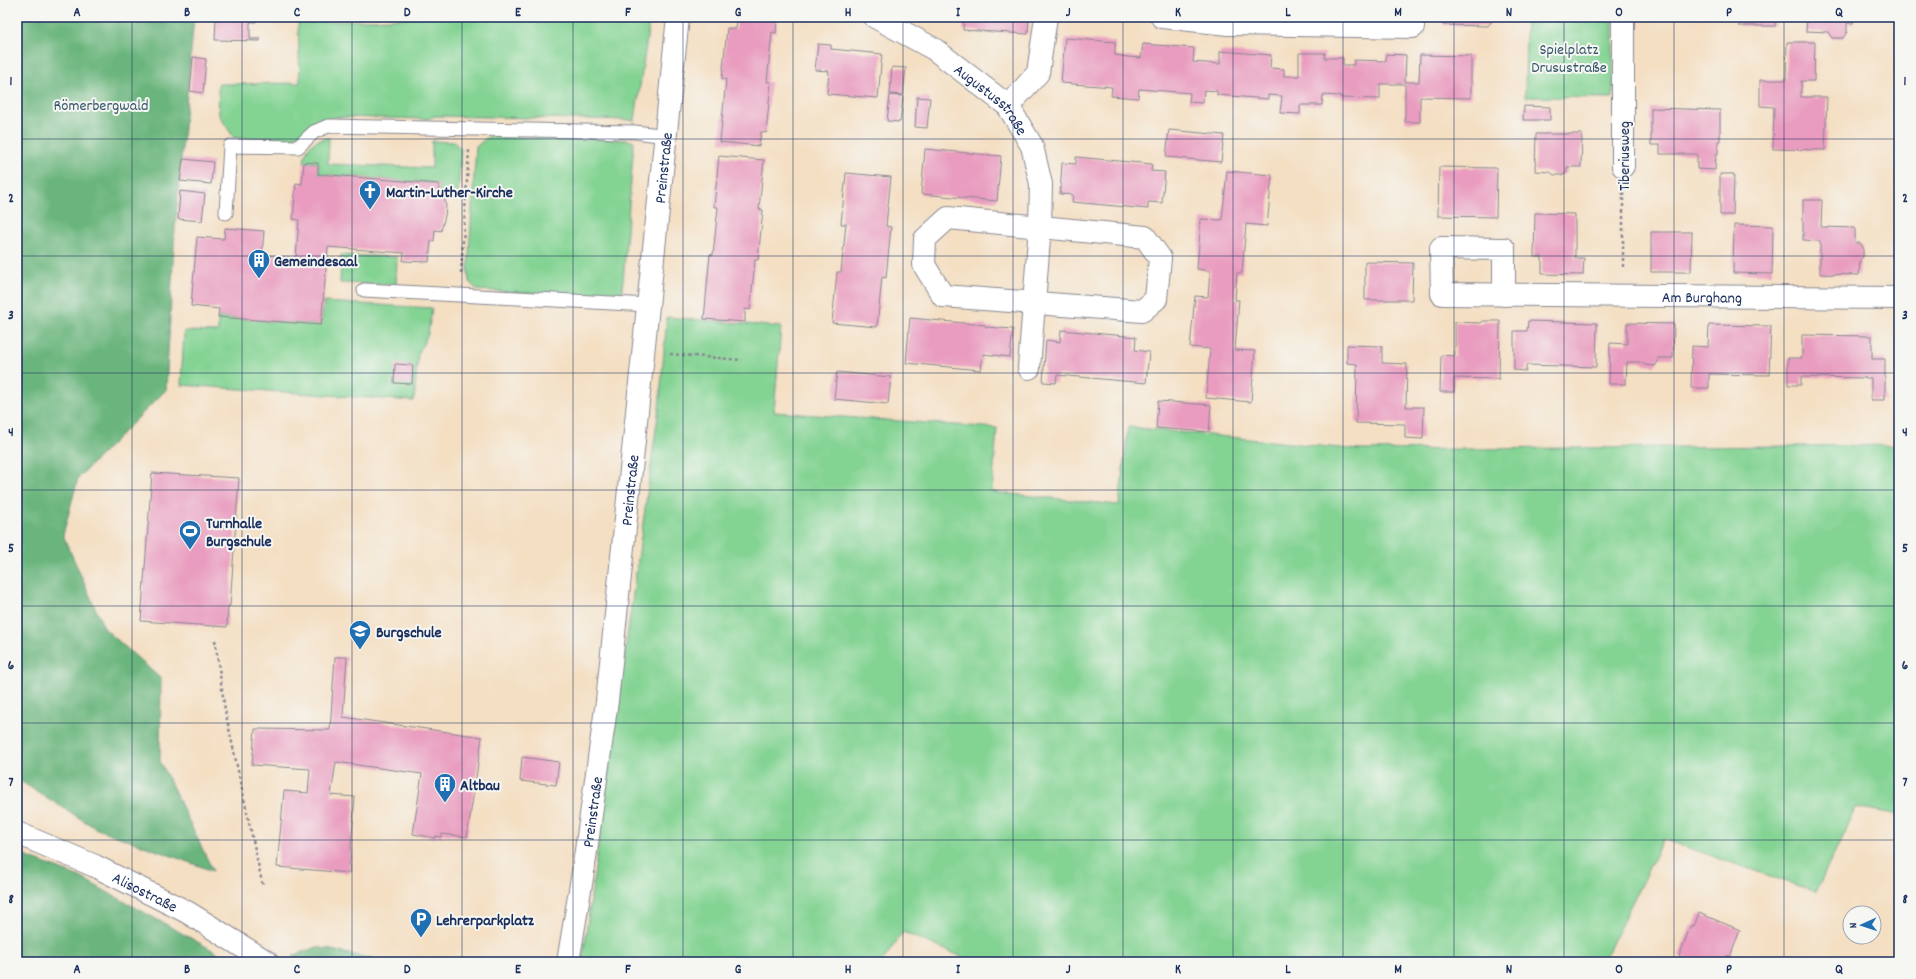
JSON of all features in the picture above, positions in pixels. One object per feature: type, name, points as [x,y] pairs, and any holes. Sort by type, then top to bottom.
[{"type":"street","name":"Preinstraße","points":[[568,962],[582,880],[607,700],[667,136],[678,17]]},
{"type":"street","name":"Augustusstraße","points":[[875,17],[934,49],[1008,106],[1032,146],[1041,184],[1035,304],[1029,368]]},
{"type":"street","points":[[1008,106],[1038,73],[1046,17]]},
{"type":"street","points":[[1162,17],[1228,24],[1355,22],[1413,27],[1413,17]]},
{"type":"street","name":"Tiberiusweg","points":[[1622,166],[1623,17]]},
{"type":"street","points":[[948,218],[1040,226],[1145,237],[1160,258],[1156,299],[1142,311],[943,296],[924,266],[925,238],[948,218]]},
{"type":"street","name":"Am Burghang","points":[[1504,294],[1899,298]]},
{"type":"street","name":"Alisostraße","points":[[17,833],[95,866],[187,912],[267,962]]},
{"type":"lane","points":[[226,213],[230,146],[298,147],[314,132],[328,126],[636,132],[667,136]]},
{"type":"lane","points":[[364,290],[649,305]]},
{"type":"path","points":[[17,34],[21,17]]},
{"type":"path","points":[[460,295],[470,128]]},
{"type":"path","name":"Tiberiusweg","points":[[1622,166],[1623,296]]},
{"type":"path","points":[[644,352],[742,360]]},
{"type":"path","points":[[215,640],[226,718],[263,887]]},
{"type":"green space","name":"Römerbergwald","points":[[17,17],[194,17],[175,227],[166,390],[78,478],[63,535],[104,628],[161,679],[160,761],[213,871],[97,829],[17,779]]},
{"type":"green space","points":[[433,17],[650,17],[635,120],[435,116],[428,119],[338,117],[325,119],[311,124],[305,132],[288,140],[234,138],[219,115],[218,84],[300,83],[298,23]]},
{"type":"green space","name":"Spielplatz Drusustraße","points":[[1526,17],[1613,17],[1613,98],[1525,97]]},
{"type":"green space","points":[[492,136],[628,140],[634,142],[622,294],[616,298],[477,290],[469,282],[468,270],[476,147],[486,138]]},
{"type":"green space","points":[[329,138],[328,164],[432,168],[432,141],[454,142],[461,149],[458,195],[438,194],[438,184],[318,174],[318,163],[304,162],[306,152],[315,142]]},
{"type":"green space","points":[[341,255],[397,257],[396,285],[340,283]]},
{"type":"green space","points":[[324,302],[432,308],[428,334],[418,354],[414,401],[181,385],[184,331],[218,332],[218,317],[321,325]]},
{"type":"green space","points":[[667,317],[781,327],[774,412],[997,428],[992,492],[1119,505],[1128,427],[1360,450],[1899,445],[1899,815],[1856,807],[1816,892],[1663,839],[1603,962],[974,962],[903,932],[882,962],[582,962],[659,408]]},
{"type":"green space","points":[[17,853],[80,877],[234,962],[17,962]]},
{"type":"green space","points":[[317,947],[387,962],[300,962],[292,956]]},
{"type":"building","points":[[216,17],[256,17],[256,22],[250,22],[250,39],[260,39],[260,41],[215,40]]},
{"type":"building","points":[[737,17],[777,19],[776,33],[772,32],[767,82],[771,82],[766,133],[761,132],[759,146],[720,142],[726,79],[722,79],[727,28],[736,29]]},
{"type":"building","points":[[964,17],[1029,17],[1028,34],[963,30]]},
{"type":"building","points":[[1443,17],[1492,17],[1492,21],[1488,26],[1443,25]]},
{"type":"building","points":[[1739,17],[1775,17],[1775,26],[1739,26]]},
{"type":"building","points":[[1807,17],[1854,17],[1853,23],[1847,23],[1847,32],[1843,38],[1832,38],[1828,32],[1806,31]]},
{"type":"building","points":[[1065,38],[1115,42],[1115,55],[1128,57],[1141,58],[1143,44],[1194,48],[1193,62],[1220,64],[1220,51],[1271,55],[1270,68],[1284,69],[1284,76],[1299,76],[1299,53],[1325,53],[1324,58],[1343,58],[1343,65],[1354,65],[1354,60],[1386,61],[1386,54],[1406,55],[1405,82],[1419,82],[1420,55],[1471,56],[1471,98],[1420,97],[1420,122],[1405,122],[1405,84],[1380,84],[1380,99],[1341,98],[1341,96],[1323,95],[1322,105],[1300,105],[1300,114],[1280,113],[1282,96],[1268,95],[1268,99],[1217,95],[1217,91],[1204,90],[1203,103],[1189,102],[1190,93],[1139,89],[1138,98],[1111,96],[1112,87],[1061,83]]},
{"type":"building","points":[[1787,42],[1815,42],[1814,81],[1801,81],[1801,97],[1827,97],[1825,150],[1773,149],[1774,107],[1760,106],[1760,80],[1786,80]]},
{"type":"building","points":[[818,44],[831,45],[831,49],[882,54],[878,98],[827,94],[829,71],[815,70]]},
{"type":"building","points":[[193,57],[206,59],[203,93],[190,91]]},
{"type":"building","points":[[892,67],[906,68],[903,95],[890,94]]},
{"type":"building","points":[[890,95],[903,96],[900,122],[887,121]]},
{"type":"building","points":[[917,97],[930,98],[927,128],[915,127]]},
{"type":"building","points":[[1524,106],[1550,107],[1550,120],[1523,120]]},
{"type":"building","points":[[1651,108],[1720,110],[1720,141],[1718,141],[1718,154],[1716,154],[1715,170],[1697,169],[1697,154],[1660,154],[1660,145],[1651,145]]},
{"type":"building","points":[[1169,130],[1224,135],[1221,162],[1166,157]]},
{"type":"building","points":[[1536,134],[1582,134],[1581,167],[1567,167],[1567,172],[1564,175],[1554,175],[1550,172],[1535,171]]},
{"type":"building","points":[[925,149],[1001,156],[997,201],[921,194]]},
{"type":"building","points":[[719,156],[764,160],[759,209],[763,210],[758,260],[755,260],[750,310],[745,309],[745,322],[704,319],[710,254],[713,255],[718,207],[714,207]]},
{"type":"building","points":[[1076,157],[1152,164],[1151,171],[1165,172],[1162,203],[1148,202],[1148,209],[1072,202],[1073,195],[1060,194],[1062,163],[1076,164]]},
{"type":"building","points":[[183,159],[213,162],[211,184],[180,181]]},
{"type":"building","points":[[304,162],[318,163],[318,174],[439,184],[438,194],[444,195],[446,206],[445,216],[441,231],[435,230],[434,241],[431,241],[429,262],[403,261],[404,253],[328,247],[321,325],[218,317],[219,309],[191,306],[197,237],[224,239],[225,228],[264,231],[262,255],[296,258],[299,220],[293,219],[296,183],[302,184]]},
{"type":"building","points":[[1439,167],[1497,168],[1496,217],[1438,216]]},
{"type":"building","points":[[1227,171],[1272,175],[1267,226],[1246,224],[1242,273],[1237,273],[1235,300],[1239,300],[1235,350],[1255,351],[1251,402],[1206,398],[1210,349],[1190,347],[1195,296],[1208,297],[1210,271],[1197,269],[1201,219],[1222,220]]},
{"type":"building","points":[[846,173],[891,177],[886,226],[891,227],[886,278],[882,277],[877,327],[832,323],[837,272],[841,272],[846,224],[841,224]]},
{"type":"building","points":[[1720,174],[1734,174],[1733,215],[1720,215]]},
{"type":"building","points":[[180,191],[205,194],[202,221],[178,219]]},
{"type":"building","points":[[1803,200],[1822,200],[1821,227],[1855,228],[1855,243],[1860,243],[1863,247],[1863,257],[1860,260],[1859,275],[1820,274],[1820,241],[1803,240]]},
{"type":"building","points":[[1535,213],[1575,214],[1575,258],[1584,258],[1583,275],[1542,274],[1542,257],[1534,257]]},
{"type":"building","points":[[1734,225],[1773,226],[1772,274],[1733,273]]},
{"type":"building","points":[[1651,232],[1692,232],[1691,272],[1651,272]]},
{"type":"building","points":[[1365,262],[1413,263],[1412,300],[1365,300]]},
{"type":"building","points":[[910,318],[1013,329],[1010,357],[983,354],[981,370],[906,363]]},
{"type":"building","points":[[1483,321],[1500,321],[1499,379],[1454,378],[1454,392],[1440,392],[1441,355],[1455,356],[1455,322],[1481,323]]},
{"type":"building","points":[[1528,321],[1597,323],[1596,367],[1526,365],[1526,371],[1514,370],[1514,331],[1527,331]]},
{"type":"building","points":[[1627,323],[1674,324],[1673,358],[1658,358],[1658,362],[1655,366],[1645,365],[1641,362],[1627,362],[1626,384],[1609,384],[1610,343],[1627,344]]},
{"type":"building","points":[[1709,325],[1771,326],[1769,375],[1709,374],[1709,388],[1691,388],[1692,346],[1708,347]]},
{"type":"building","points":[[1061,330],[1136,337],[1135,350],[1149,352],[1146,383],[1057,375],[1056,383],[1043,382],[1046,340],[1060,342]]},
{"type":"building","points":[[1802,335],[1872,336],[1872,359],[1885,359],[1885,400],[1871,400],[1871,378],[1801,377],[1801,385],[1788,385],[1788,358],[1802,358]]},
{"type":"building","points":[[1347,345],[1382,346],[1382,363],[1407,364],[1406,407],[1424,407],[1423,439],[1405,438],[1405,424],[1356,423],[1357,364],[1347,363]]},
{"type":"building","points":[[395,364],[413,365],[412,384],[394,383]]},
{"type":"building","points":[[837,372],[891,377],[888,404],[834,399]]},
{"type":"building","points":[[1158,401],[1211,405],[1209,432],[1156,428]]},
{"type":"building","name":"Turnhalle Burgschule","points":[[152,473],[239,478],[230,606],[228,606],[227,627],[141,621]]},
{"type":"building","points":[[335,657],[347,657],[343,717],[482,737],[467,837],[442,834],[441,837],[436,836],[435,838],[413,834],[422,774],[336,762],[331,795],[355,797],[349,873],[277,867],[284,791],[308,793],[310,769],[252,765],[255,729],[330,730]]},
{"type":"building","points":[[522,757],[559,762],[556,785],[520,781]]},
{"type":"building","points":[[1699,913],[1740,930],[1730,957],[1727,955],[1724,962],[1694,962],[1679,956],[1691,925],[1694,926]]},
{"type":"place","name":"Martin-Luther-Kirche","points":[[370,210]]},
{"type":"place","name":"Gemeindesaal","points":[[259,280]]},
{"type":"place","name":"Turnhalle Burgschule","points":[[190,550]]},
{"type":"place","name":"Burgschule","points":[[360,650]]},
{"type":"place","name":"Altbau","points":[[445,804]]},
{"type":"place","name":"Lehrerparkplatz","points":[[421,938]]}]
